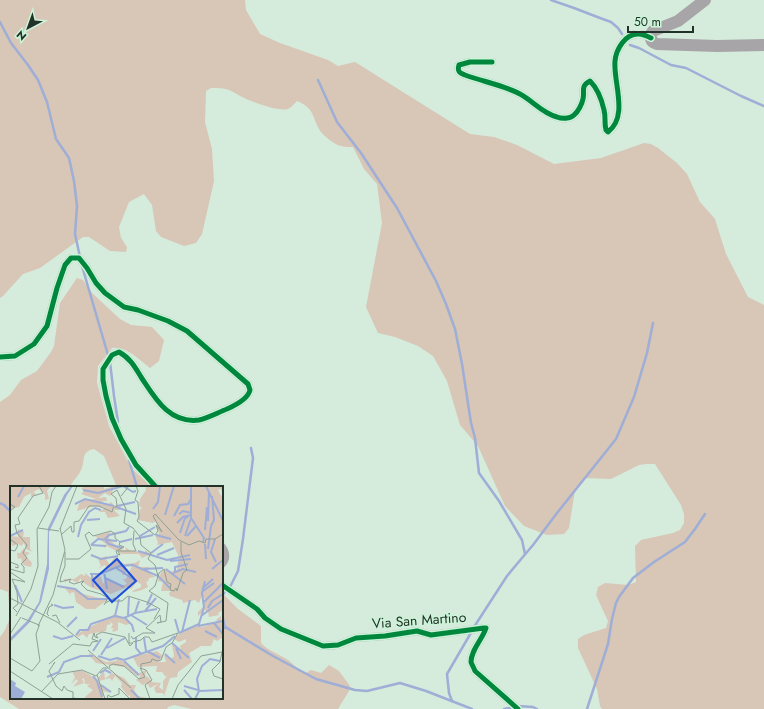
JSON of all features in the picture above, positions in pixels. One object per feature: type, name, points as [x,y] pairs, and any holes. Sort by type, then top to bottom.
[{"type":"street","points":[[705,0],[678,21],[653,31],[651,35],[652,42],[656,44],[717,46],[764,45]]},
{"type":"street","points":[[492,62],[470,62],[459,65],[458,70],[460,73],[465,75],[506,88],[522,95],[544,112],[557,118],[570,118],[575,115],[584,99],[584,86],[590,81],[594,85],[602,104],[605,118],[604,125],[608,132],[612,129],[618,118],[619,99],[615,61],[618,50],[630,36],[639,34],[651,38]]},
{"type":"street","points":[[0,357],[16,356],[34,344],[47,326],[65,265],[71,258],[79,258],[96,283],[105,293],[124,307],[138,310],[168,321],[187,331],[248,384],[250,393],[236,405],[200,420],[188,420],[177,417],[167,411],[159,402],[134,364],[125,355],[119,352],[112,355],[103,369],[103,380],[106,396],[112,418],[121,439],[136,465],[155,486]]},
{"type":"street","points":[[223,549],[226,554],[223,562]]},
{"type":"street","name":"Via San Martino","points":[[223,585],[257,609],[281,629],[323,646],[338,645],[356,638],[385,636],[417,631],[430,634],[486,628],[484,635],[473,653],[471,663],[475,671],[518,709]]},
{"type":"shaded area","points":[[0,0],[245,0],[246,10],[260,34],[280,43],[328,60],[338,66],[355,62],[470,134],[494,137],[517,145],[554,164],[601,158],[644,143],[651,144],[658,148],[677,163],[687,174],[700,202],[715,219],[726,254],[748,297],[764,305],[764,709],[602,709],[600,706],[597,689],[578,648],[578,639],[584,635],[606,628],[608,621],[596,595],[598,587],[605,583],[628,585],[636,582],[635,546],[641,540],[680,530],[684,523],[684,514],[681,505],[655,464],[646,464],[639,465],[611,479],[584,478],[575,490],[569,528],[564,534],[547,535],[524,526],[505,506],[478,446],[460,425],[447,381],[433,356],[418,346],[395,337],[378,333],[366,307],[382,223],[377,184],[364,169],[353,147],[338,145],[326,137],[319,129],[307,106],[297,101],[288,109],[283,110],[250,101],[227,89],[211,88],[206,91],[205,122],[212,149],[214,181],[202,234],[196,243],[184,246],[161,237],[156,231],[152,205],[144,194],[129,202],[119,227],[121,238],[127,247],[126,252],[110,251],[89,237],[83,237],[40,268],[23,274],[0,298]]},
{"type":"shaded area","points":[[77,278],[83,280],[92,293],[120,319],[131,325],[152,327],[164,340],[159,361],[150,368],[132,354],[123,349],[117,348],[112,348],[98,366],[97,383],[109,426],[132,469],[151,486],[117,486],[104,456],[94,449],[85,454],[80,472],[71,484],[72,486],[10,486],[10,618],[8,592],[0,589],[0,402],[10,395],[21,380],[37,371],[51,352],[54,346],[60,303]]},
{"type":"shaded area","points":[[223,594],[238,609],[261,626],[261,643],[264,646],[288,660],[301,671],[306,673],[311,670],[321,673],[329,665],[339,671],[350,686],[349,691],[338,709],[192,709],[174,705],[168,707],[167,709],[19,709],[0,697],[0,637],[10,618],[10,699],[223,699]]},
{"type":"waterway","points":[[551,0],[611,22],[622,34]]},
{"type":"waterway","points":[[0,22],[11,43],[38,80],[47,102],[56,139],[69,158],[77,206],[75,234],[80,257]]},
{"type":"waterway","points":[[630,45],[639,48],[671,65],[686,68],[764,106]]},
{"type":"waterway","points":[[318,80],[337,122],[361,153],[397,208],[436,281],[455,329],[471,423],[475,438],[479,473],[499,501],[522,540],[525,554]]},
{"type":"waterway","points":[[82,266],[108,355]]},
{"type":"waterway","points":[[474,627],[507,576],[616,439],[634,397],[647,353],[653,323]]},
{"type":"waterway","points":[[110,362],[118,422]]},
{"type":"waterway","points":[[223,595],[230,587],[238,571],[253,458],[251,448]]},
{"type":"waterway","points":[[129,460],[137,486]]},
{"type":"waterway","points":[[0,503],[10,511]]},
{"type":"waterway","points":[[587,709],[608,644],[612,619],[619,597],[633,578],[654,562],[685,542],[705,514]]},
{"type":"waterway","points":[[223,619],[225,628]]},
{"type":"waterway","points":[[223,626],[273,656],[316,679],[355,690],[367,691],[400,683],[426,691],[472,709]]},
{"type":"waterway","points":[[452,701],[449,693],[447,674],[472,631]]},
{"type":"waterway","points":[[518,706],[533,707],[537,709]]},
{"type":"waterway","points":[[504,709],[514,707]]},
{"type":"cycle path","points":[[492,62],[470,62],[459,65],[458,67],[460,73],[514,91],[547,113],[564,118],[574,115],[580,108],[584,87],[590,81],[597,91],[602,103],[605,113],[605,127],[608,132],[618,117],[619,98],[615,61],[619,47],[629,36],[634,34],[645,35],[651,38]]},
{"type":"cycle path","points":[[0,357],[15,356],[34,344],[47,326],[65,265],[71,258],[79,258],[96,283],[105,293],[124,307],[138,310],[168,321],[187,331],[248,384],[250,390],[244,399],[234,406],[206,418],[199,420],[188,420],[179,418],[164,408],[132,363],[119,352],[112,355],[103,369],[103,380],[106,396],[112,418],[121,439],[136,465],[155,486]]},
{"type":"cycle path","points":[[223,586],[257,609],[265,618],[281,629],[323,646],[338,645],[356,638],[385,636],[417,631],[431,635],[486,628],[473,653],[471,663],[475,671],[518,709]]}]
